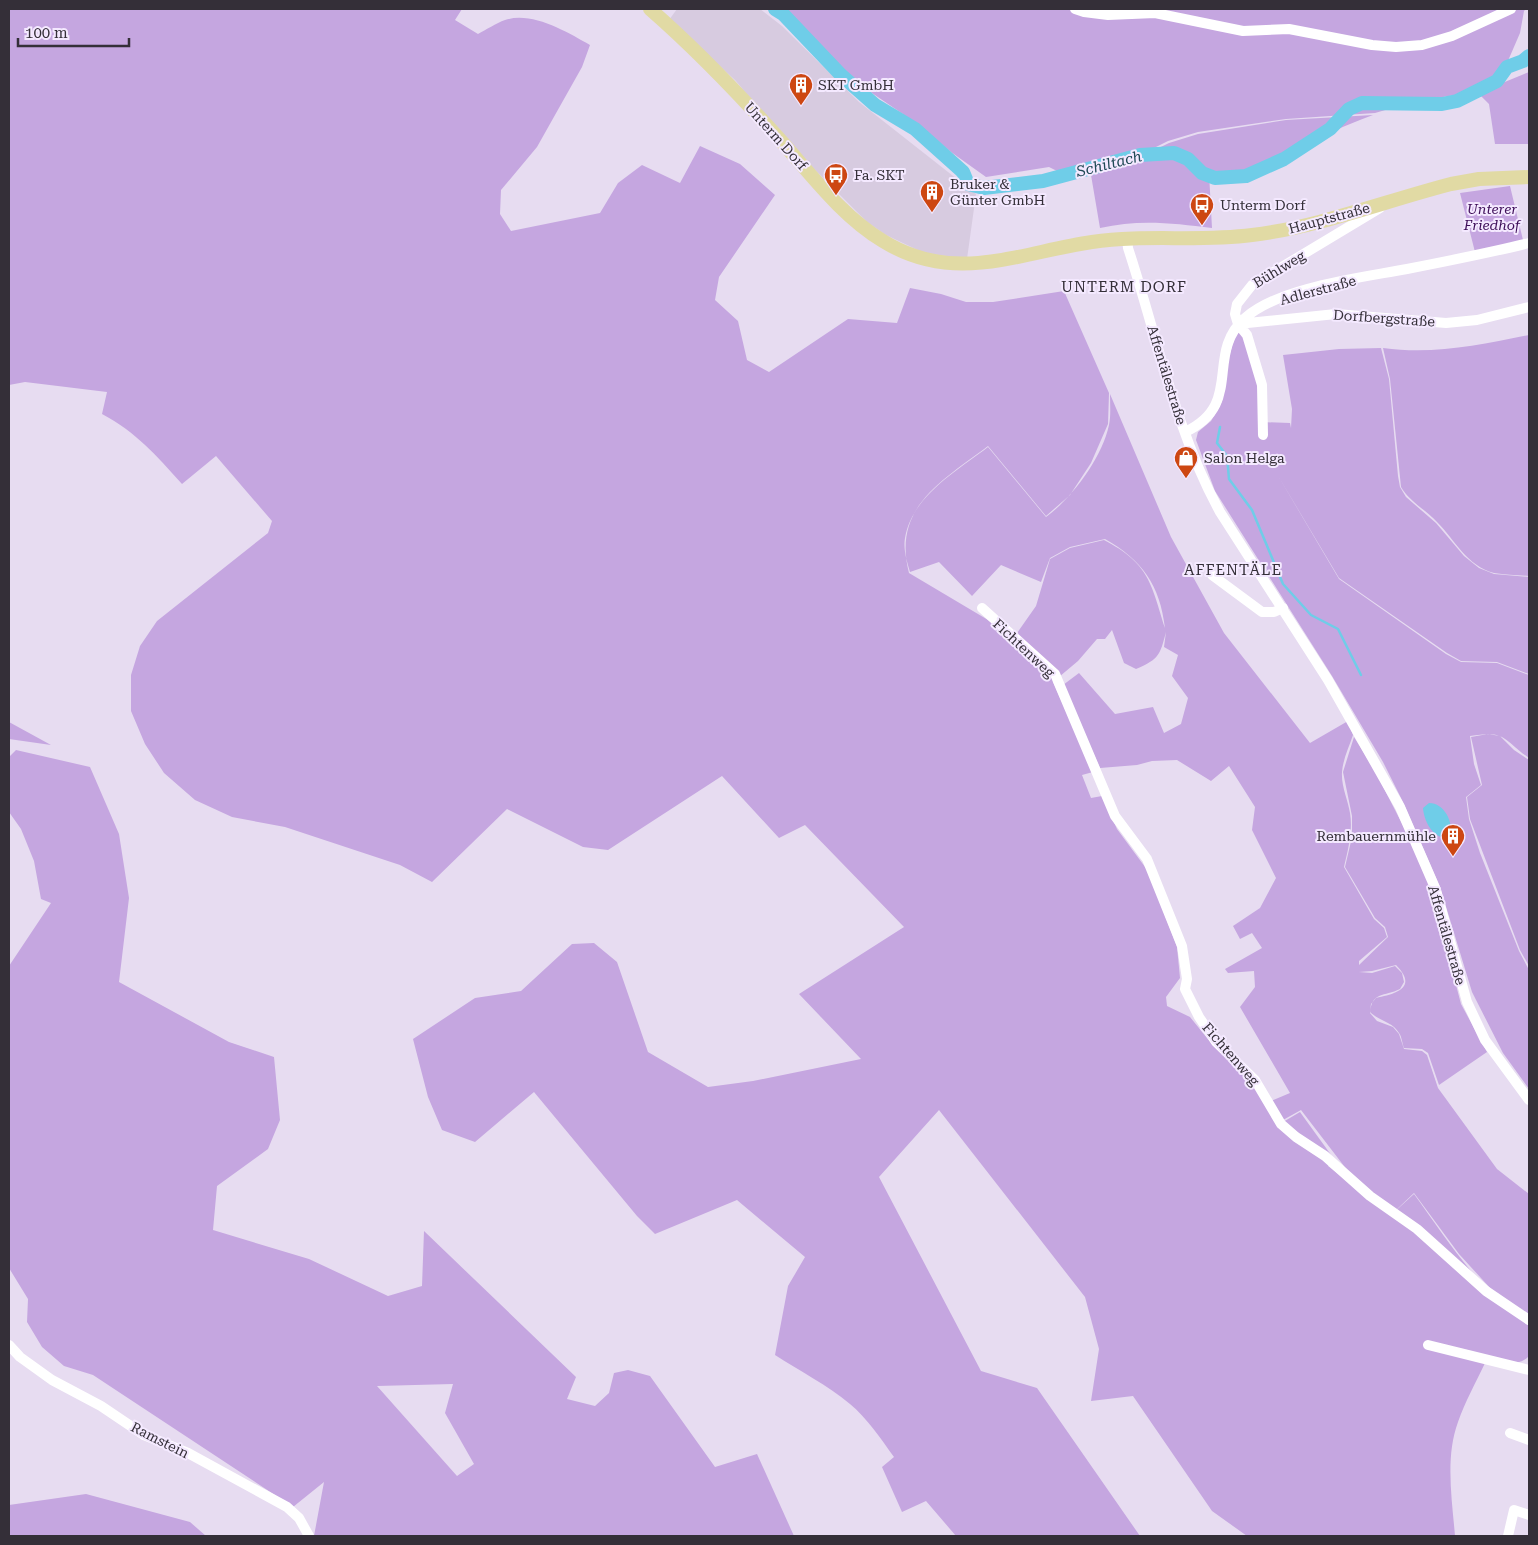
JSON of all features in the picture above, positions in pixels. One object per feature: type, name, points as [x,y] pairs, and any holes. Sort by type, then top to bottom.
[{"type":"main road","name":"Unterm Dorf","points":[[650,9],[728,83],[838,205],[883,241],[905,253],[924,259],[961,265],[1019,258],[1091,242],[1127,238]]},
{"type":"main road","name":"Hauptstraße","points":[[1127,238],[1228,237],[1268,233],[1451,184],[1479,179],[1529,177]]},
{"type":"street","points":[[1075,9],[1108,15],[1155,13],[1243,31],[1289,29],[1372,45],[1396,47],[1422,45],[1452,36],[1510,9]]},
{"type":"street","name":"Bühlweg","points":[[1238,324],[1235,314],[1237,304],[1252,285],[1394,200]]},
{"type":"street","name":"Affentälestraße","points":[[1127,238],[1128,248],[1185,432],[1204,483],[1220,512],[1283,608],[1351,718],[1400,807],[1436,890],[1467,1002],[1485,1040],[1529,1100]]},
{"type":"street","name":"Adlerstraße","points":[[1238,324],[1246,317],[1271,303],[1322,286],[1479,256],[1529,242]]},
{"type":"street","name":"Dorfbergstraße","points":[[1238,324],[1336,314],[1446,323],[1477,320],[1529,306]]},
{"type":"street","points":[[1185,432],[1199,426],[1216,407],[1221,394],[1227,350],[1232,333],[1238,324],[1247,336],[1262,385],[1263,435]]},
{"type":"street","points":[[1212,575],[1262,612],[1274,612],[1283,608]]},
{"type":"street","name":"Fichtenweg","points":[[982,608],[1055,674],[1115,816],[1147,859],[1182,946],[1187,979],[1186,989],[1199,1017],[1216,1042],[1255,1080],[1281,1124],[1296,1137],[1325,1156],[1370,1196],[1417,1229],[1486,1291],[1529,1320]]},
{"type":"street","name":"Ramstein","points":[[9,1345],[20,1357],[52,1380],[101,1406],[144,1435],[188,1453],[287,1507],[299,1518],[309,1536]]},
{"type":"street","points":[[1428,1345],[1529,1370]]},
{"type":"street","points":[[1510,1433],[1529,1440]]},
{"type":"street","points":[[1508,1536],[1514,1510],[1529,1515]]},
{"type":"shaded area","points":[[677,9],[760,9],[782,26],[859,102],[976,194],[967,259],[924,253],[886,235],[867,222],[791,146],[735,80],[669,20]]},
{"type":"green space","points":[[9,9],[462,9],[455,20],[478,34],[502,21],[515,18],[526,18],[560,29],[590,45],[582,67],[537,147],[501,190],[500,214],[511,231],[600,213],[618,183],[642,165],[680,183],[700,146],[740,164],[775,195],[719,277],[715,300],[738,321],[747,360],[769,372],[848,319],[897,323],[910,288],[941,294],[966,302],[993,302],[1064,291],[1109,393],[1108,424],[1091,463],[1071,493],[1085,476],[1100,451],[1110,421],[1110,394],[1171,537],[1224,633],[1310,743],[1348,721],[1353,735],[1346,753],[1342,777],[1351,827],[1344,867],[1374,919],[1384,928],[1387,937],[1359,961],[1359,965],[1388,937],[1385,927],[1375,918],[1345,867],[1352,837],[1352,816],[1343,772],[1354,737],[1374,769],[1415,849],[1431,890],[1461,1004],[1487,1052],[1439,1085],[1428,1053],[1422,1049],[1404,1048],[1401,1036],[1396,1029],[1390,1024],[1377,1018],[1370,1012],[1377,1021],[1393,1027],[1399,1034],[1404,1049],[1422,1051],[1427,1055],[1438,1088],[1497,1169],[1529,1194],[1529,1319],[1502,1301],[1459,1254],[1414,1193],[1394,1212],[1354,1179],[1301,1110],[1283,1120],[1271,1101],[1290,1093],[1240,1007],[1255,987],[1254,971],[1228,973],[1225,969],[1262,948],[1252,933],[1240,939],[1233,926],[1260,908],[1276,878],[1252,830],[1255,807],[1229,766],[1211,781],[1177,760],[1152,761],[1137,765],[1100,768],[1063,685],[1079,673],[1115,714],[1153,707],[1164,733],[1181,724],[1188,698],[1172,676],[1178,655],[1164,647],[1166,632],[1158,655],[1150,662],[1136,669],[1124,663],[1112,630],[1105,639],[1097,639],[1078,661],[1053,682],[1093,772],[1082,775],[1091,798],[1102,796],[1117,829],[1148,871],[1177,947],[1180,978],[1166,997],[1167,1006],[1190,1017],[1207,1038],[1256,1086],[1278,1125],[1300,1112],[1334,1159],[1328,1166],[1391,1215],[1414,1194],[1476,1277],[1501,1302],[1529,1321],[1529,1356],[1515,1363],[1485,1363],[1458,1422],[1454,1435],[1451,1464],[1451,1493],[1455,1536],[1247,1536],[1212,1511],[1133,1396],[1091,1401],[1099,1349],[1085,1297],[939,1110],[879,1177],[981,1371],[1037,1388],[1140,1536],[956,1536],[926,1501],[902,1512],[882,1467],[894,1457],[874,1429],[841,1397],[775,1355],[788,1286],[805,1257],[737,1200],[655,1234],[637,1216],[534,1092],[475,1142],[442,1130],[428,1097],[413,1039],[475,998],[521,991],[572,944],[594,943],[617,962],[648,1052],[708,1087],[753,1081],[861,1059],[799,994],[904,927],[805,825],[779,838],[722,776],[608,850],[583,847],[507,809],[432,882],[400,865],[285,827],[232,817],[195,800],[164,773],[145,744],[131,711],[131,675],[140,646],[157,621],[268,533],[272,521],[216,456],[182,484],[155,454],[136,437],[102,414],[107,392],[25,382],[9,385]],"holes":[[[988,446],[1046,516],[1068,497],[1046,517],[988,447],[950,475],[919,506],[938,484]],[[1105,539],[1129,556],[1139,565],[1147,575],[1159,599],[1165,628],[1152,587],[1140,567],[1131,558],[1104,540],[1070,548],[1050,559],[1036,606],[1015,636],[909,573],[908,564],[910,572],[939,562],[972,596],[1001,565],[1041,582],[1050,558],[1070,547]],[[1396,965],[1402,973],[1395,966],[1372,973],[1359,972]],[[1402,973],[1405,979],[1405,984],[1402,988],[1397,992],[1376,998],[1400,989],[1404,982]]]},
{"type":"green space","points":[[777,9],[1526,9],[1520,33],[1501,77],[1455,95],[1413,102],[1375,113],[1286,119],[1198,132],[1168,141],[1128,161],[1087,174],[1063,174],[1049,167],[986,177],[951,152],[919,125],[844,74]]},
{"type":"green space","points":[[1529,72],[1529,144],[1495,144],[1489,104],[1478,93]]},
{"type":"green space","points":[[1373,115],[1339,129],[1257,169],[1240,174],[1224,175],[1209,173],[1212,228],[1169,223],[1142,223],[1100,228],[1091,175],[1128,163],[1169,143],[1198,134],[1286,120]]},
{"type":"green space","name":"Unterer Friedhof","points":[[1510,186],[1523,240],[1475,252],[1460,193]]},
{"type":"green space","points":[[1236,333],[1242,333],[1256,370],[1261,422],[1290,423],[1291,428],[1292,409],[1283,355],[1339,349],[1381,348],[1389,379],[1398,476],[1400,487],[1406,497],[1436,523],[1464,556],[1479,568],[1494,574],[1529,577],[1529,674],[1497,662],[1461,661],[1339,578],[1277,474],[1339,579],[1446,654],[1461,662],[1497,663],[1529,675],[1529,758],[1498,735],[1482,734],[1470,736],[1474,764],[1481,785],[1466,797],[1469,819],[1480,853],[1519,951],[1529,970],[1529,1089],[1503,1053],[1472,992],[1440,887],[1403,802],[1383,762],[1332,676],[1215,491],[1196,440],[1198,432],[1211,421],[1222,402],[1227,364]]},
{"type":"green space","points":[[1529,335],[1529,576],[1507,575],[1494,573],[1476,565],[1462,552],[1444,529],[1409,497],[1401,487],[1390,379],[1383,348],[1438,350]]},
{"type":"green space","points":[[9,722],[51,745],[9,739]]},
{"type":"green space","points":[[1488,734],[1500,736],[1514,750],[1529,760],[1529,966],[1520,950],[1470,819],[1467,797],[1482,785],[1471,737]]},
{"type":"green space","points":[[16,750],[90,767],[119,834],[129,898],[119,982],[229,1042],[274,1057],[280,1120],[268,1149],[217,1186],[213,1230],[309,1259],[388,1296],[422,1286],[424,1231],[576,1377],[567,1399],[595,1406],[609,1393],[614,1373],[628,1370],[650,1376],[715,1467],[757,1454],[794,1536],[314,1536],[324,1482],[293,1507],[93,1375],[64,1366],[42,1347],[27,1322],[28,1299],[9,1268],[9,966],[51,903],[41,899],[34,861],[21,829],[9,812],[9,757]],"holes":[[[453,1384],[445,1413],[474,1464],[457,1476],[377,1386]]]},
{"type":"green space","points":[[86,1494],[190,1522],[206,1536],[9,1536],[9,1505]]},
{"type":"water","points":[[1429,803],[1439,806],[1447,814],[1451,825],[1450,836],[1446,838],[1441,837],[1430,828],[1423,808]]},
{"type":"waterway","name":"Schiltach","points":[[775,9],[783,14],[841,75],[875,105],[915,129],[963,172],[968,184],[984,188],[1043,181],[1140,155],[1174,153],[1188,159],[1202,173],[1215,178],[1246,176],[1284,159],[1330,129],[1349,109],[1362,103],[1442,104],[1457,101],[1497,81],[1507,67],[1523,61],[1529,56]]},
{"type":"waterway","points":[[1220,427],[1217,443],[1227,456],[1229,479],[1252,510],[1283,584],[1311,615],[1338,629],[1361,675]]},
{"type":"place","name":"SKT GmbH","points":[[801,106]]},
{"type":"place","name":"Fa. SKT","points":[[836,196]]},
{"type":"place","name":"Bruker & Günter GmbH","points":[[932,213]]},
{"type":"place","name":"Unterm Dorf","points":[[1202,226]]},
{"type":"place","name":"Salon Helga","points":[[1186,479]]},
{"type":"place","name":"Rembauernmühle","points":[[1453,857]]},
{"type":"district","name":"UNTERM DORF","points":[[1124,287]]},
{"type":"district","name":"AFFENTÄLE","points":[[1233,570]]}]
